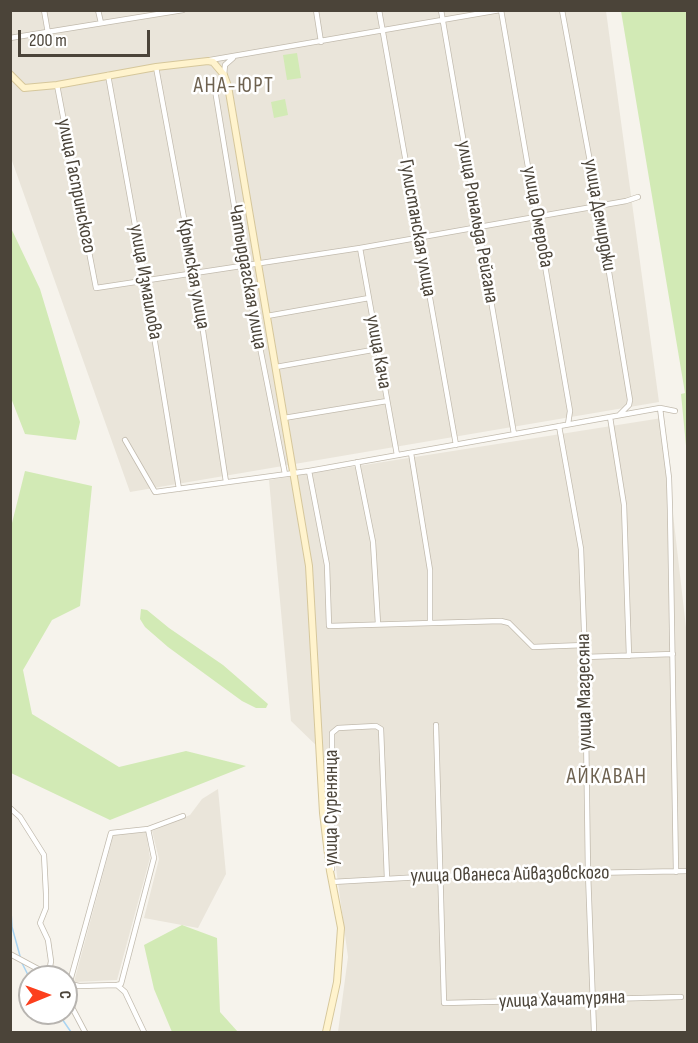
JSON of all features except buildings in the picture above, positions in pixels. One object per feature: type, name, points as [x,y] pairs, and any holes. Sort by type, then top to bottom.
[{"type":"main road","points":[[10,74],[24,88],[57,85],[156,67],[211,61],[224,75],[228,86],[309,566],[323,813],[341,928],[337,982],[326,1032]]},
{"type":"street","points":[[44,10],[48,33]]},
{"type":"street","points":[[98,10],[101,24]]},
{"type":"street","points":[[10,38],[101,24],[148,13],[183,10]]},
{"type":"street","points":[[316,10],[321,42]]},
{"type":"street","name":"Гулистанская улица","points":[[379,10],[456,445]]},
{"type":"street","name":"улица Рональда Рейгана","points":[[441,10],[514,434]]},
{"type":"street","points":[[211,61],[500,10]]},
{"type":"street","name":"улица Омерова","points":[[500,10],[570,411],[568,424]]},
{"type":"street","name":"улица Демирджи","points":[[562,10],[630,400],[629,405],[619,415]]},
{"type":"street","points":[[224,75],[225,65],[238,56]]},
{"type":"street","name":"Крымская улица","points":[[156,67],[194,272],[226,482]]},
{"type":"street","name":"улица Измаилова","points":[[108,75],[179,489]]},
{"type":"street","name":"Чатырдагская улица","points":[[213,78],[244,266],[285,474]]},
{"type":"street","name":"улица Гаспринского","points":[[57,85],[96,288],[145,281]]},
{"type":"street","points":[[145,281],[360,248],[638,197]]},
{"type":"street","name":"улица Кача","points":[[360,248],[397,455]]},
{"type":"street","points":[[267,316],[369,298]]},
{"type":"street","points":[[276,367],[378,349]]},
{"type":"street","points":[[284,418],[387,401]]},
{"type":"street","points":[[660,408],[669,478],[676,872]]},
{"type":"street","points":[[125,440],[155,492],[309,471],[660,408],[675,411]]},
{"type":"street","points":[[610,417],[624,505],[629,656]]},
{"type":"street","name":"улица Магдесяна","points":[[559,426],[580,549],[585,645],[588,873],[594,1032]]},
{"type":"street","points":[[411,453],[430,570],[430,623]]},
{"type":"street","points":[[357,462],[373,542],[378,624]]},
{"type":"street","points":[[309,471],[327,566],[329,626],[501,621],[509,623],[533,647],[585,645]]},
{"type":"street","points":[[585,657],[673,654]]},
{"type":"street","points":[[436,725],[440,876]]},
{"type":"street","name":"улица Суренянца","points":[[332,882],[332,733],[338,728],[376,726],[381,729],[387,879]]},
{"type":"street","points":[[10,808],[20,817],[44,855],[46,908],[40,922],[48,940],[50,965]]},
{"type":"street","points":[[73,965],[111,833],[148,829],[183,816]]},
{"type":"street","points":[[78,987],[121,984],[154,858],[148,829]]},
{"type":"street","name":"улица Ованеса Айвазовского","points":[[332,882],[440,876],[687,871]]},
{"type":"street","name":"улица Хачатуряна","points":[[440,876],[444,1003],[681,997]]},
{"type":"street","points":[[11,955],[31,965]]},
{"type":"street","points":[[117,985],[125,992],[144,1032]]},
{"type":"shaded area","points":[[10,11],[606,11],[659,402],[130,492],[11,158]]},
{"type":"shaded area","points":[[662,418],[688,645],[687,1032],[338,1032],[348,957],[320,749],[291,721],[269,480]]},
{"type":"shaded area","points":[[218,789],[226,874],[198,928],[144,918],[159,859],[152,831],[190,815],[202,799]]},
{"type":"shaded area","points":[[146,832],[150,858],[117,980],[78,982],[78,967],[114,833]]},
{"type":"green space","points":[[621,11],[687,11],[687,456],[681,394],[685,393]]},
{"type":"green space","points":[[297,53],[301,78],[287,80],[283,55]]},
{"type":"green space","points":[[285,99],[288,115],[274,118],[271,102]]},
{"type":"green space","points":[[10,226],[40,289],[80,422],[76,440],[25,434],[11,398]]},
{"type":"green space","points":[[25,471],[92,486],[80,606],[52,620],[23,670],[32,714],[119,767],[186,751],[246,766],[110,820],[11,773],[11,527]]},
{"type":"green space","points":[[141,609],[147,610],[223,665],[268,704],[266,708],[256,708],[242,701],[168,647],[145,627],[140,619]]},
{"type":"green space","points":[[182,925],[217,938],[220,1012],[238,1032],[172,1032],[154,989],[144,945]]},
{"type":"waterway","points":[[10,895],[12,927],[20,956]]},
{"type":"waterway","points":[[21,961],[23,965]]},
{"type":"waterway","points":[[66,1025],[71,1032]]},
{"type":"district","name":"АНА-ЮРТ","points":[[234,86]]},
{"type":"district","name":"АЙКАВАН","points":[[607,777]]}]
